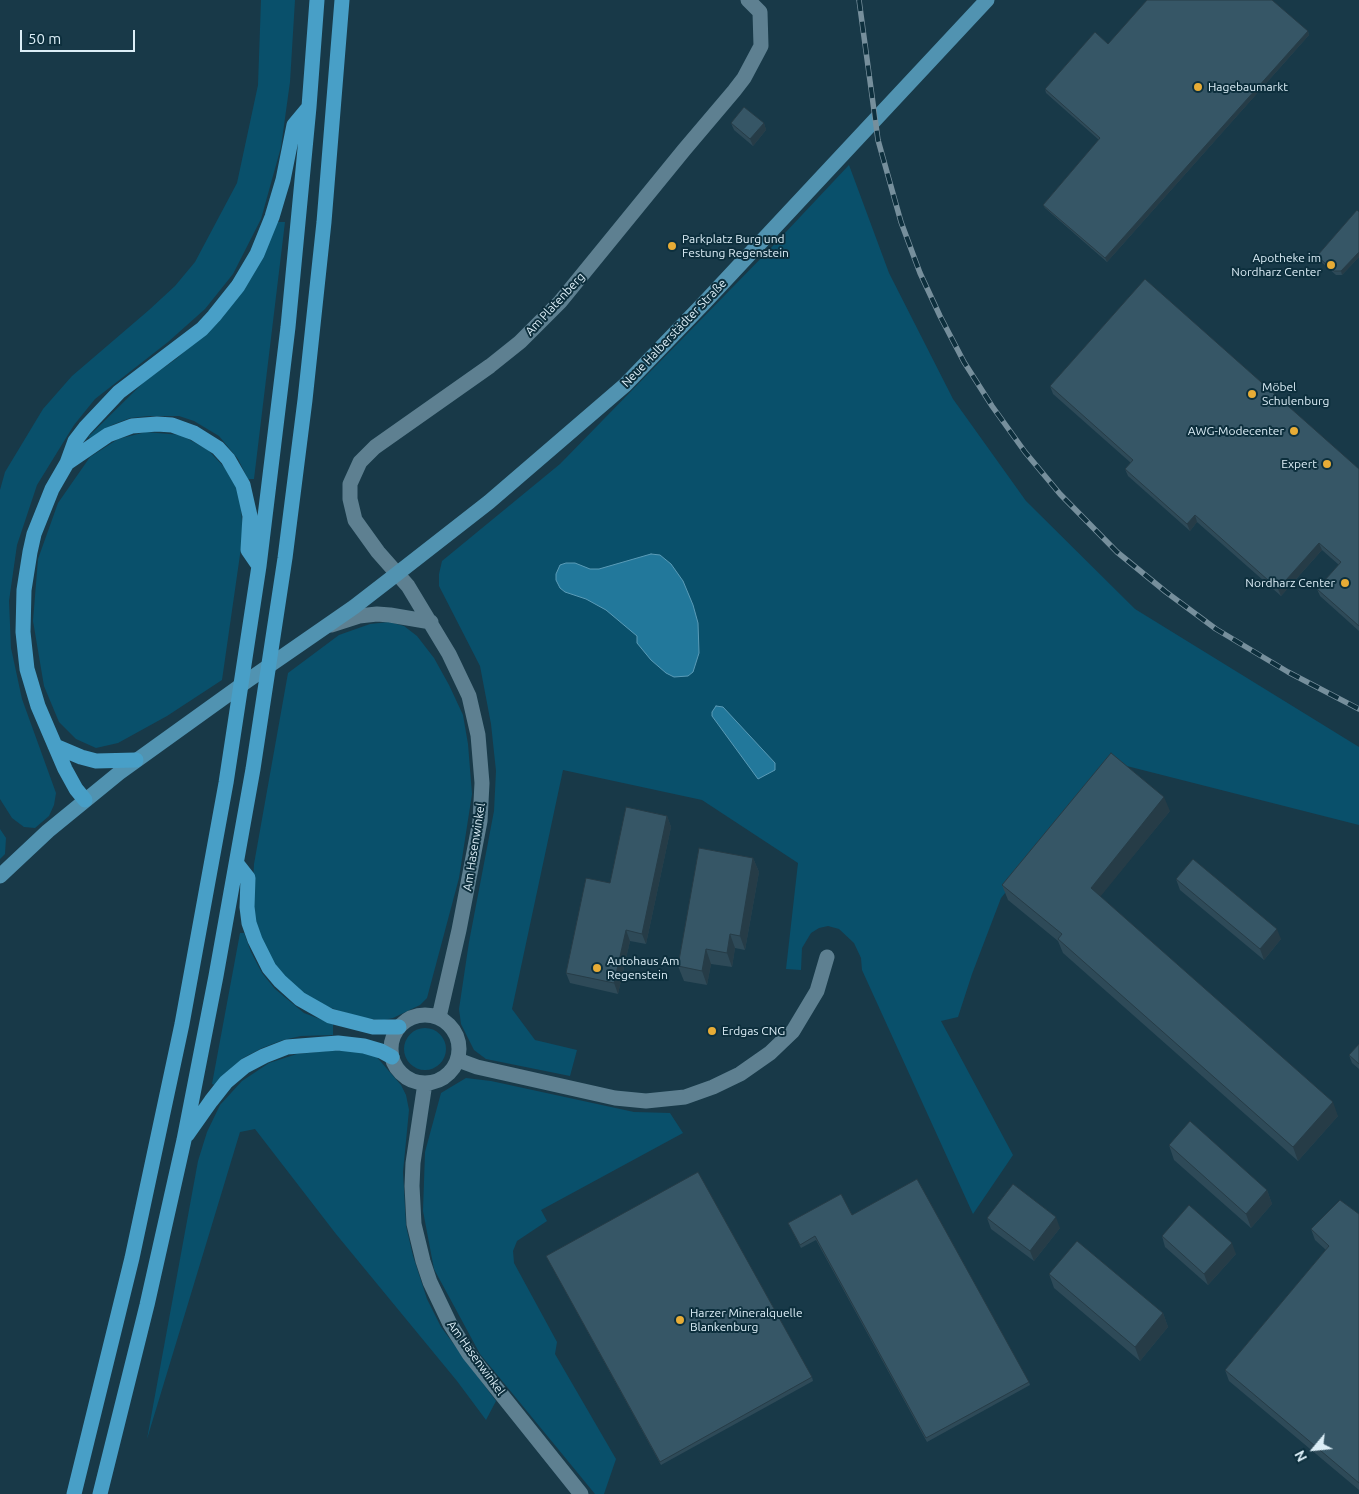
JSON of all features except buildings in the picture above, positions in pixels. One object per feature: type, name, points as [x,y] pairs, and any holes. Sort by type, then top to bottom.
[{"type":"highway","points":[[74,1494],[132,1258],[182,1024],[224,792],[259,566],[288,327],[317,0]]},
{"type":"highway","points":[[100,1494],[147,1305],[184,1140],[237,864],[270,664],[305,400],[324,222],[342,0]]},
{"type":"highway","points":[[85,800],[74,786],[55,746],[38,706],[27,669],[23,610],[26,569],[34,534],[52,489],[67,463],[75,441],[103,407],[119,392],[202,329],[238,286],[257,254],[272,217],[283,180],[294,125],[309,107]]},
{"type":"highway","points":[[67,463],[108,434],[132,426],[172,425],[194,433],[218,448],[228,459],[243,485],[250,516],[248,550],[259,566]]},
{"type":"highway","points":[[55,746],[96,761],[136,760]]},
{"type":"highway","points":[[237,864],[248,878],[247,907],[249,923],[255,940],[270,968],[280,981],[300,999],[330,1016],[373,1027],[399,1027]]},
{"type":"highway","points":[[184,1140],[210,1101],[226,1082],[245,1066],[264,1056],[287,1047],[338,1043],[364,1046],[381,1051],[392,1057]]},
{"type":"main road","name":"Neue Halberstädter Straße","points":[[0,876],[48,831],[136,760],[398,574],[522,474],[625,385],[987,0]]},
{"type":"street","name":"Am Platenberg","points":[[398,574],[363,532],[352,511],[350,484],[360,462],[375,447],[490,366],[520,342],[569,292],[744,78],[760,46],[760,12],[748,0]]},
{"type":"street","name":"Am Hasenwinkel","points":[[398,574],[431,622],[457,669],[469,696],[478,735],[482,802],[477,844],[438,1017]]},
{"type":"street","points":[[324,627],[359,616],[377,614],[390,614],[431,622]]},
{"type":"street","points":[[458,1060],[477,1067],[615,1098],[646,1101],[684,1097],[713,1087],[740,1074],[770,1054],[793,1031],[817,991],[827,957]]},
{"type":"street","points":[[428,1015],[438,1017],[447,1022],[456,1033],[459,1046],[458,1060],[447,1076],[434,1082],[425,1083],[410,1080],[395,1066],[392,1057],[392,1041],[399,1027],[407,1020],[417,1016],[428,1015]]},
{"type":"street","name":"Am Hasenwinkel","points":[[425,1083],[413,1163],[412,1186],[414,1224],[420,1252],[430,1282],[450,1324],[470,1354],[581,1494]]},
{"type":"shaded area","points":[[261,0],[295,0],[290,82],[281,147],[261,219],[233,274],[205,309],[168,342],[95,399],[74,425],[37,485],[17,545],[9,601],[11,648],[22,699],[56,793],[54,805],[49,816],[35,828],[24,827],[12,818],[0,799],[0,490],[5,472],[43,409],[72,376],[175,286],[195,262],[237,183],[258,85]]},
{"type":"shaded area","points":[[849,165],[889,273],[953,399],[1026,501],[1135,609],[1359,747],[1359,825],[1111,762],[1001,898],[958,1017],[941,1021],[1013,1155],[973,1214],[862,970],[861,958],[854,943],[839,929],[828,926],[819,928],[811,933],[802,948],[801,970],[786,969],[798,863],[702,800],[563,770],[512,1009],[535,1040],[577,1050],[570,1076],[486,1059],[474,1050],[461,1024],[459,1009],[469,942],[494,811],[496,771],[491,724],[480,666],[439,586],[442,561],[560,464],[769,250]]},
{"type":"shaded area","points":[[277,222],[285,222],[254,479],[248,479],[238,459],[219,436],[194,421],[179,416],[130,418],[112,425],[91,438],[88,437],[145,381],[176,359],[222,318],[252,277]]},
{"type":"shaded area","points":[[146,432],[181,435],[208,450],[227,470],[240,494],[243,534],[222,680],[167,716],[118,743],[96,748],[76,739],[59,722],[44,686],[33,621],[38,559],[58,503],[90,457],[118,439]]},
{"type":"shaded area","points":[[651,554],[660,555],[671,564],[683,581],[693,605],[698,623],[699,653],[693,672],[688,676],[674,677],[666,673],[651,660],[637,643],[637,636],[606,610],[586,599],[565,592],[560,588],[556,580],[556,574],[560,565],[566,563],[575,563],[590,569],[599,569]]},
{"type":"shaded area","points":[[389,622],[404,626],[417,636],[434,658],[449,685],[463,715],[468,744],[472,794],[459,878],[427,998],[420,1005],[393,1018],[384,1020],[363,1018],[313,1001],[286,979],[268,954],[255,923],[252,899],[254,864],[288,673],[339,635],[370,624]]},
{"type":"shaded area","points":[[716,706],[723,707],[775,763],[775,770],[758,779],[712,716]]},
{"type":"shaded area","points":[[0,829],[6,838],[5,854],[0,859]]},
{"type":"shaded area","points":[[240,933],[244,933],[262,973],[275,989],[304,1013],[333,1024],[333,1035],[301,1036],[262,1048],[243,1058],[222,1076],[215,1085],[212,1084]]},
{"type":"shaded area","points":[[429,1028],[437,1031],[443,1037],[446,1049],[443,1061],[437,1067],[421,1070],[413,1067],[407,1061],[404,1045],[407,1037],[413,1031]]},
{"type":"shaded area","points":[[328,1051],[360,1051],[375,1055],[401,1085],[406,1095],[409,1110],[403,1172],[406,1226],[413,1256],[427,1299],[441,1327],[496,1401],[486,1420],[457,1381],[336,1234],[255,1129],[240,1132],[147,1439],[198,1161],[207,1132],[220,1105],[242,1081],[269,1063],[297,1054]]},
{"type":"shaded area","points":[[466,1078],[491,1081],[634,1112],[670,1113],[683,1133],[541,1210],[547,1221],[517,1241],[513,1251],[514,1263],[557,1342],[555,1354],[616,1459],[604,1494],[595,1494],[480,1354],[434,1269],[423,1211],[425,1152],[441,1093]]},
{"type":"railway","points":[[859,0],[878,140],[901,222],[920,273],[940,316],[964,362],[992,406],[1025,452],[1060,494],[1117,552],[1216,629],[1288,672],[1359,709]]},
{"type":"place","name":"Hagebaumarkt","points":[[1198,87]]},
{"type":"place","name":"Parkplatz Burg und Festung Regenstein","points":[[672,246]]},
{"type":"place","name":"Apotheke im Nordharz Center","points":[[1331,265]]},
{"type":"place","name":"Möbel Schulenburg","points":[[1252,394]]},
{"type":"place","name":"AWG-Modecenter","points":[[1294,431]]},
{"type":"place","name":"Expert","points":[[1327,464]]},
{"type":"place","name":"Nordharz Center","points":[[1345,583]]},
{"type":"place","name":"Autohaus Am Regenstein","points":[[597,968]]},
{"type":"place","name":"Erdgas CNG","points":[[712,1031]]},
{"type":"place","name":"Harzer Mineralquelle Blankenburg","points":[[680,1320]]}]
